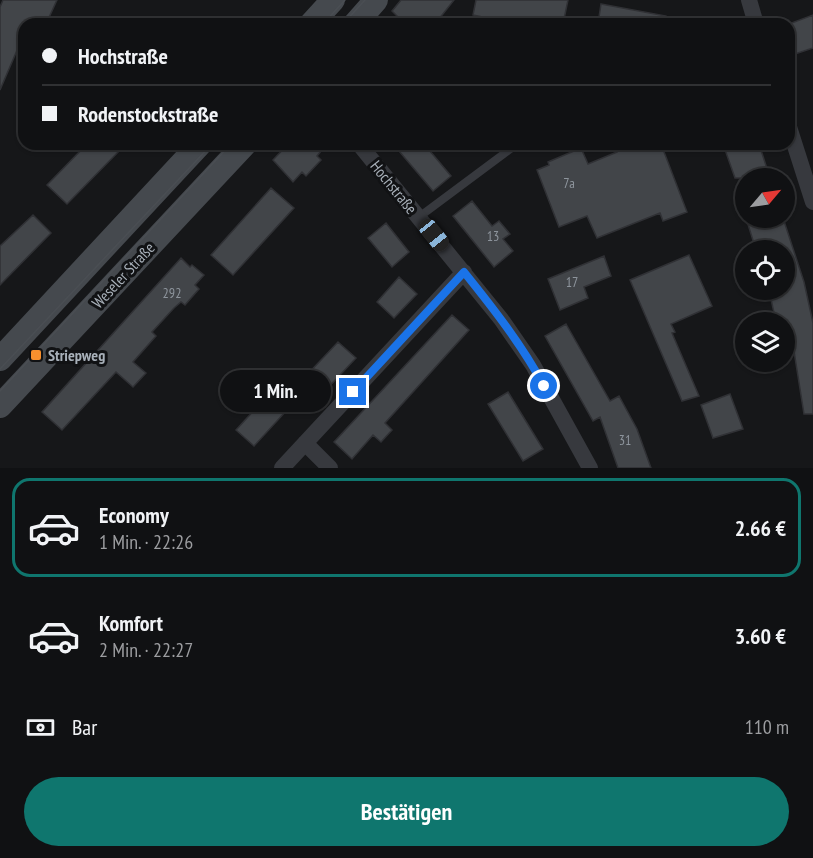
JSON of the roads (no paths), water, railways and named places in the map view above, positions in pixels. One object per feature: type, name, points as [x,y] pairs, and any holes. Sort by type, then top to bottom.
[{"type":"main road","points":[[316,18],[333,0]]},
{"type":"main road","points":[[360,18],[376,0]]},
{"type":"main road","name":"Weseler Straße","points":[[0,359],[186,150]]},
{"type":"main road","name":"Weseler Straße","points":[[0,406],[239,150]]},
{"type":"street","points":[[749,0],[754,18]]},
{"type":"street","points":[[795,146],[813,202]]},
{"type":"street","name":"Hochstraße","points":[[364,150],[501,319],[533,365],[590,468]]},
{"type":"street","points":[[282,468],[464,272]]},
{"type":"street","points":[[305,443],[330,468]]},
{"type":"lane","points":[[419,217],[509,150]]},
{"type":"tram line","points":[[328,18],[345,0]]},
{"type":"tram line","points":[[348,18],[365,0]]},
{"type":"tram line","points":[[0,369],[206,150]]},
{"type":"tram line","points":[[0,391],[225,150]]},
{"type":"place","name":"Striepweg","points":[[36,355]]}]
